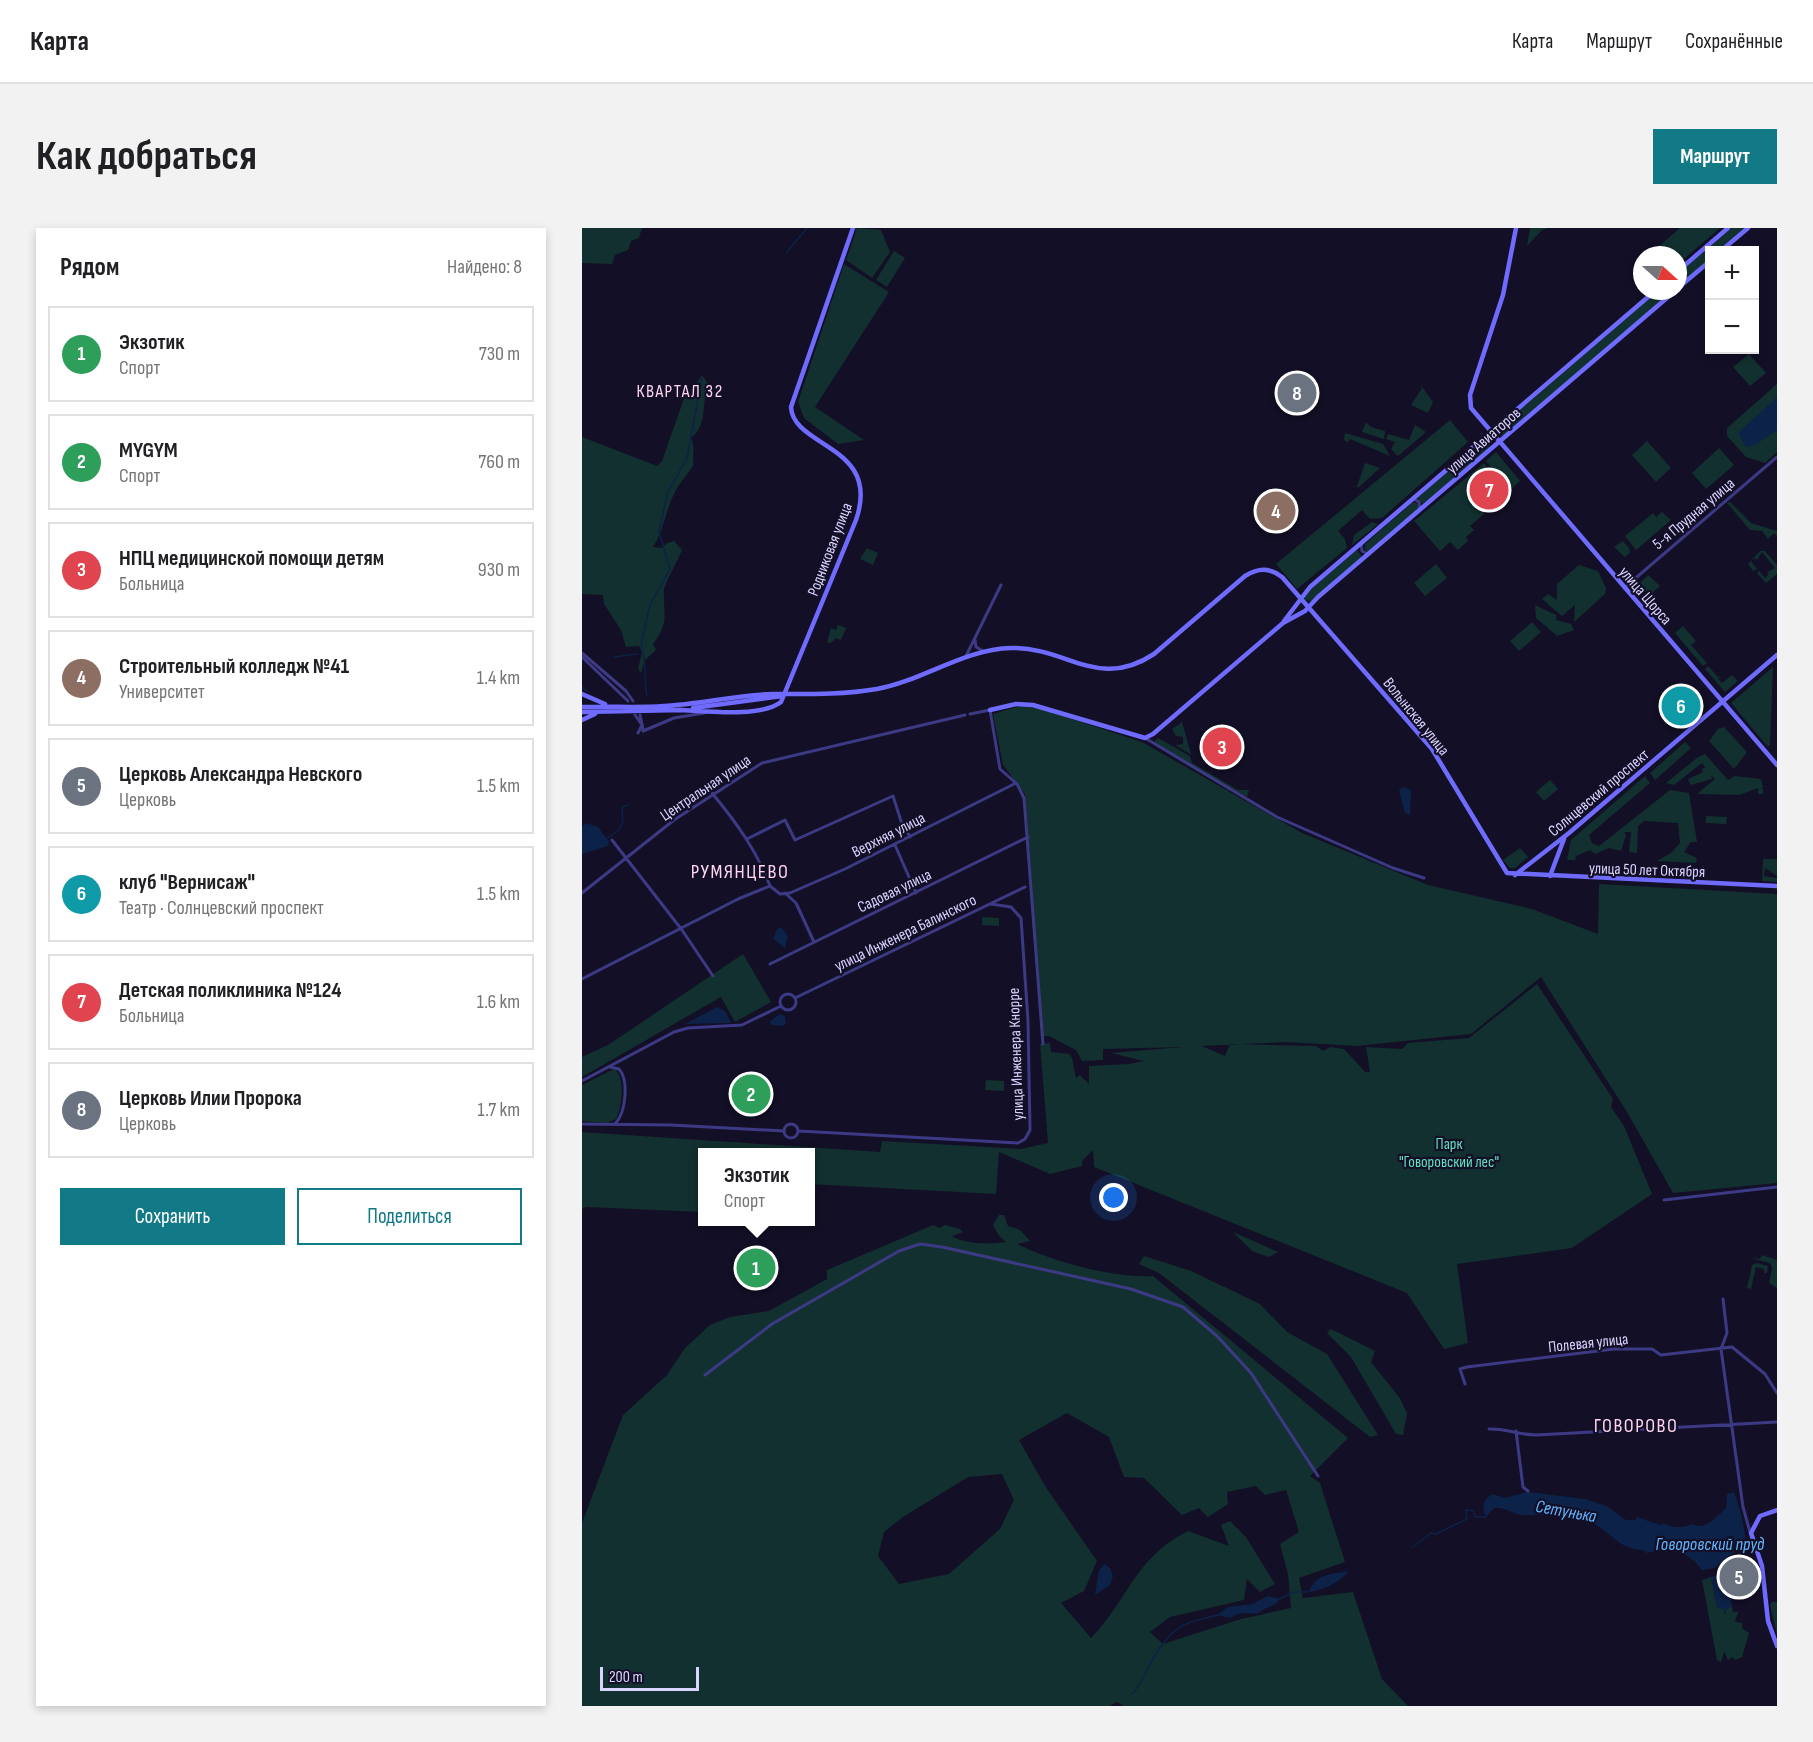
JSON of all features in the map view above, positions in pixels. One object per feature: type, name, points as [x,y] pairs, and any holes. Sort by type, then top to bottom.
[{"type":"street","name":"Родниковая улица","points":[[782,696],[860,504],[861,487],[851,466],[795,421],[791,407],[853,228]]},
{"type":"street","name":"улица Щорса","points":[[1516,228],[1503,295],[1469,399],[1471,408],[1498,443],[1776,764]]},
{"type":"street","points":[[1687,263],[1728,228]]},
{"type":"street","points":[[1727,246],[1748,228]]},
{"type":"street","points":[[1687,280],[1705,265]]},
{"type":"street","name":"улица Авиаторов","points":[[1283,623],[1300,597],[1644,300]]},
{"type":"street","name":"улица Авиаторов","points":[[1145,738],[1283,623],[1308,606],[1372,553],[1664,300]]},
{"type":"street","name":"5-я Прудная улица","points":[[1624,588],[1777,457]]},
{"type":"street","points":[[1410,501],[1419,502],[1419,511]]},
{"type":"street","points":[[1362,542],[1362,551],[1372,553]]},
{"type":"street","points":[[582,707],[663,706],[878,689],[902,683],[985,652],[1009,648],[1035,650],[1103,670],[1121,670],[1137,665],[1154,654],[1254,571],[1268,570],[1277,573],[1308,606]]},
{"type":"street","points":[[966,658],[1001,585]]},
{"type":"street","name":"Волынская улица","points":[[1308,606],[1432,749],[1505,872],[1515,875]]},
{"type":"street","points":[[975,639],[976,647],[985,652]]},
{"type":"street","points":[[582,655],[628,701]]},
{"type":"street","points":[[582,655],[626,691],[633,701]]},
{"type":"street","name":"Солнцевский проспект","points":[[1515,875],[1568,835],[1777,655]]},
{"type":"street","points":[[582,694],[597,702],[613,706]]},
{"type":"street","points":[[679,710],[782,696]]},
{"type":"street","points":[[638,734],[642,725],[638,715],[644,723],[643,731],[674,718],[769,708],[781,702],[782,696]]},
{"type":"street","points":[[970,714],[1016,704],[1033,705],[1145,738],[1277,817],[1393,868],[1424,878]]},
{"type":"street","points":[[582,712],[679,710],[723,712]]},
{"type":"street","points":[[990,710],[1000,770],[1016,783],[1024,798],[1043,1044]]},
{"type":"street","points":[[582,720],[600,712]]},
{"type":"street","name":"Центральная улица","points":[[582,893],[712,793],[762,763],[965,714]]},
{"type":"street","name":"Верхняя улица","points":[[785,893],[895,845],[1016,783]]},
{"type":"street","points":[[712,793],[762,863],[770,886],[780,894],[785,893],[796,903],[814,942]]},
{"type":"street","points":[[747,839],[785,820],[795,840],[893,796],[901,821],[910,837]]},
{"type":"street","points":[[1550,876],[1557,864],[1561,845],[1568,835]]},
{"type":"street","name":"Садовая улица","points":[[770,964],[1028,837]]},
{"type":"street","points":[[612,840],[682,930],[713,976]]},
{"type":"street","points":[[895,845],[916,893]]},
{"type":"street","points":[[1529,876],[1528,871],[1534,862]]},
{"type":"street","points":[[1557,864],[1562,877]]},
{"type":"street","name":"улица 50 лет Октября","points":[[1515,875],[1777,886]]},
{"type":"street","points":[[582,979],[682,930],[738,899],[770,886]]},
{"type":"street","name":"улица Инженера Балинского","points":[[795,998],[1025,887]]},
{"type":"street","name":"улица Инженера Кнорре","points":[[582,1124],[668,1125],[783,1131],[791,1138],[799,1131],[1018,1143],[1025,1139],[1030,1130],[1029,1040],[1021,918],[1011,908],[991,904]]},
{"type":"street","name":"улица Инженера Балинского","points":[[781,1006],[780,998],[784,994],[790,994],[795,998]]},
{"type":"street","name":"улица Инженера Балинского","points":[[582,1081],[674,1032],[688,1028],[742,1025],[781,1006],[791,1009],[795,998]]},
{"type":"street","points":[[608,1067],[619,1069],[624,1078],[623,1111],[614,1125]]},
{"type":"street","name":"улица Инженера Кнорре","points":[[783,1131],[790,1123],[797,1126],[799,1131]]},
{"type":"street","points":[[1664,1200],[1777,1187]]},
{"type":"street","points":[[705,1375],[772,1324],[898,1251],[920,1244],[942,1247],[1131,1289],[1183,1308],[1217,1336],[1251,1373],[1318,1476]]},
{"type":"street","points":[[1723,1299],[1727,1333],[1721,1349],[1746,1525],[1762,1566],[1768,1621],[1777,1646]]},
{"type":"street","name":"Полевая улица","points":[[1464,1383],[1460,1369],[1467,1367],[1614,1349],[1652,1349],[1661,1355],[1732,1347],[1765,1374],[1777,1393]]},
{"type":"street","points":[[1489,1429],[1516,1431],[1521,1435],[1536,1435],[1777,1422]]},
{"type":"street","points":[[1516,1431],[1522,1487],[1528,1491]]},
{"type":"street","points":[[1751,1533],[1760,1516],[1777,1510]]},
{"type":"green space","points":[[582,228],[642,228],[639,238],[631,241],[628,250],[615,255],[612,264],[582,263]]},
{"type":"green space","points":[[857,228],[881,230],[890,252],[872,278],[846,260]]},
{"type":"green space","points":[[1530,228],[1548,228],[1542,230],[1527,246]]},
{"type":"green space","points":[[1680,228],[1720,228],[1687,256],[1687,246],[1659,246]]},
{"type":"green space","points":[[1732,228],[1745,228],[1724,246],[1711,246]]},
{"type":"green space","points":[[894,251],[905,258],[887,287],[876,280]]},
{"type":"green space","points":[[1705,251],[1705,262],[1687,278],[1687,266]]},
{"type":"green space","points":[[844,264],[889,292],[815,407],[864,440],[838,444],[804,418],[798,402]]},
{"type":"green space","points":[[1648,300],[1662,300],[1503,436],[1498,435],[1498,429]]},
{"type":"green space","points":[[1749,354],[1766,373],[1750,386],[1733,367]]},
{"type":"green space","points":[[702,375],[709,385],[700,426],[691,438],[693,466],[676,490],[653,547],[662,548],[674,541],[682,550],[664,590],[664,623],[653,644],[656,650],[645,660],[641,673],[638,669],[642,652],[639,646],[626,647],[621,630],[604,604],[603,595],[582,594],[582,437],[657,466],[662,461],[687,390],[693,389]]},
{"type":"green space","points":[[1420,384],[1433,402],[1428,413],[1411,405],[1422,388]]},
{"type":"green space","points":[[1777,384],[1777,452],[1765,463],[1746,457],[1727,436],[1727,428]]},
{"type":"green space","points":[[1450,420],[1468,442],[1382,518],[1370,519],[1362,510],[1338,531],[1345,539],[1347,548],[1297,589],[1276,564]]},
{"type":"green space","points":[[1366,422],[1371,427],[1385,431],[1384,439],[1362,432]]},
{"type":"green space","points":[[1415,425],[1426,432],[1398,456],[1391,449],[1395,442],[1386,439],[1388,434],[1409,440]]},
{"type":"green space","points":[[1345,433],[1383,444],[1390,456],[1350,439],[1348,442],[1344,440]]},
{"type":"green space","points":[[1485,440],[1490,447],[1423,504],[1417,498]]},
{"type":"green space","points":[[1647,441],[1671,468],[1656,482],[1632,455]]},
{"type":"green space","points":[[1719,448],[1734,465],[1706,489],[1692,473]]},
{"type":"green space","points":[[1496,452],[1520,481],[1510,490],[1486,461]]},
{"type":"green space","points":[[1365,463],[1380,468],[1358,488],[1357,486]]},
{"type":"green space","points":[[1484,463],[1489,470],[1468,488],[1484,507],[1484,514],[1470,526],[1474,530],[1466,537],[1468,541],[1458,550],[1450,542],[1440,551],[1414,521]]},
{"type":"green space","points":[[1413,502],[1418,504],[1419,509],[1368,552],[1365,550],[1365,544]]},
{"type":"green space","points":[[1730,502],[1751,523],[1777,531],[1777,536],[1774,533],[1768,539],[1762,531],[1750,530],[1727,503]]},
{"type":"green space","points":[[1662,512],[1671,520],[1636,550],[1625,536],[1653,513],[1656,517]]},
{"type":"green space","points":[[1372,522],[1378,524],[1352,545],[1354,535]]},
{"type":"green space","points":[[1623,541],[1630,553],[1625,557],[1614,547]]},
{"type":"green space","points":[[867,548],[878,553],[873,565],[860,559]]},
{"type":"green space","points":[[1357,550],[1362,557],[1311,601],[1305,600],[1305,594]]},
{"type":"green space","points":[[1760,551],[1765,551],[1777,565],[1777,574],[1766,583],[1757,573],[1759,571],[1765,578],[1769,574],[1767,572],[1775,568],[1762,552],[1757,560],[1755,558],[1751,561],[1757,569],[1753,571],[1748,564]]},
{"type":"green space","points":[[1436,564],[1447,578],[1425,596],[1414,583]]},
{"type":"green space","points":[[1579,565],[1598,571],[1606,588],[1605,594],[1574,622],[1575,605],[1562,616],[1542,599],[1548,594],[1557,600],[1557,584]]},
{"type":"green space","points":[[1648,575],[1660,586],[1649,596],[1638,585]]},
{"type":"green space","points":[[1535,605],[1556,615],[1556,620],[1571,624],[1574,630],[1557,636],[1536,618]]},
{"type":"green space","points":[[1532,622],[1541,632],[1519,651],[1510,641]]},
{"type":"green space","points":[[838,625],[846,628],[841,640],[836,638],[831,643],[827,642],[831,628],[836,630]]},
{"type":"green space","points":[[1683,626],[1696,641],[1691,645],[1707,663],[1703,666],[1675,633]]},
{"type":"green space","points":[[1708,666],[1718,677],[1721,676],[1718,679],[1722,683],[1732,675],[1738,681],[1725,692],[1705,669]]},
{"type":"green space","points":[[1773,667],[1770,745],[1768,747],[1731,703]]},
{"type":"green space","name":"Парк \"Говоровский лес\"","points":[[1026,704],[1142,742],[1302,833],[1428,885],[1532,909],[1598,934],[1599,884],[1777,894],[1777,1183],[1673,1193],[1627,1112],[1541,977],[1471,1034],[1357,1046],[1286,1042],[1239,1044],[1316,1046],[1323,1051],[1330,1047],[1344,1049],[1365,1072],[1370,1072],[1366,1047],[1402,1049],[1408,1043],[1469,1038],[1537,984],[1613,1099],[1611,1107],[1624,1126],[1652,1194],[1572,1248],[1457,1264],[1468,1343],[1444,1349],[1407,1293],[1094,1167],[1093,1150],[1082,1161],[1082,1166],[1050,1174],[999,1152],[996,1194],[815,1184],[815,1148],[698,1148],[698,1212],[586,1207],[582,1209],[582,1132],[880,1152],[882,1141],[1021,1149],[1048,1143],[1040,1044],[1050,1043],[1051,1052],[1069,1054],[1076,1078],[1080,1075],[1089,1084],[1089,1066],[1144,1061],[1111,1053],[1183,1047],[1103,1049],[1103,1060],[1082,1061],[1076,1050],[1049,1036],[1043,1036],[1025,794],[1003,765],[993,714]],"holes":[[[1230,1045],[1225,1056],[1202,1046]]]},
{"type":"green space","points":[[1182,722],[1191,754],[1175,745],[1183,744],[1183,737],[1176,736],[1172,729]]},
{"type":"green space","points":[[1724,727],[1747,752],[1734,769],[1709,741],[1718,729]]},
{"type":"green space","points":[[1158,738],[1190,756],[1192,763],[1238,790],[1249,790],[1247,797],[1153,743]]},
{"type":"green space","points":[[1685,742],[1691,748],[1655,780],[1650,773]]},
{"type":"green space","points":[[1705,754],[1728,780],[1735,776],[1761,779],[1763,788],[1759,789],[1763,789],[1763,794],[1758,794],[1758,788],[1739,795],[1697,794],[1715,779],[1711,775],[1712,779],[1691,785],[1688,779],[1703,772],[1702,769],[1705,767],[1702,763],[1674,785],[1666,783]]},
{"type":"green space","points":[[1645,776],[1650,783],[1589,835],[1592,843],[1599,846],[1670,790],[1689,793],[1697,842],[1691,842],[1684,852],[1697,858],[1696,863],[1657,861],[1671,853],[1680,843],[1678,823],[1644,821],[1638,826],[1637,853],[1629,852],[1631,832],[1624,832],[1626,835],[1621,851],[1609,848],[1595,854],[1590,850],[1576,856],[1575,860],[1567,860],[1571,840]]},
{"type":"green space","points":[[1550,780],[1558,789],[1544,801],[1536,792]]},
{"type":"green space","points":[[1706,816],[1727,817],[1726,824],[1706,823]]},
{"type":"green space","points":[[1520,848],[1528,857],[1515,868],[1510,868],[1503,860]]},
{"type":"green space","points":[[1763,859],[1777,859],[1777,876],[1765,868],[1764,876],[1777,878],[1777,882],[1762,881]]},
{"type":"green space","points":[[982,917],[999,918],[999,926],[982,925]]},
{"type":"green space","points":[[743,954],[771,1002],[735,1022],[721,997],[582,1077],[582,1057],[608,1045]]},
{"type":"green space","points":[[614,1069],[618,1073],[621,1085],[620,1107],[616,1119],[607,1123],[582,1121],[582,1085]]},
{"type":"green space","points":[[986,1080],[1004,1081],[1004,1091],[985,1090]]},
{"type":"green space","points":[[999,1215],[1004,1215],[1008,1226],[1020,1230],[1030,1241],[1017,1244],[1065,1263],[1102,1272],[1153,1276],[1348,1438],[1310,1476],[1320,1483],[1345,1562],[1299,1578],[1303,1598],[1353,1592],[1382,1679],[1408,1706],[1124,1706],[1117,1702],[1109,1706],[582,1706],[582,1523],[623,1415],[667,1375],[685,1348],[710,1325],[730,1317],[769,1311],[827,1279],[827,1270],[933,1225],[939,1228],[945,1225],[960,1229],[963,1232],[952,1236],[964,1241],[1006,1242],[999,1236],[993,1225]],"holes":[[[1067,1413],[1109,1437],[1124,1477],[1144,1478],[1182,1515],[1199,1508],[1208,1517],[1228,1504],[1227,1492],[1256,1486],[1265,1495],[1286,1490],[1299,1532],[1280,1544],[1288,1574],[1291,1608],[1241,1619],[1163,1644],[1150,1632],[1170,1617],[1244,1600],[1247,1579],[1260,1592],[1275,1584],[1246,1537],[1230,1521],[1221,1525],[1229,1546],[1188,1531],[1155,1554],[1091,1638],[1061,1603],[1084,1591],[1097,1561],[1045,1486],[1019,1440]],[[1002,1474],[1014,1500],[1000,1529],[949,1574],[899,1584],[878,1556],[884,1532],[903,1517],[968,1477]]]},
{"type":"green space","points":[[1233,1232],[1278,1252],[1269,1257],[1252,1251]]},
{"type":"green space","points":[[1762,1255],[1777,1260],[1777,1288],[1769,1283],[1772,1268],[1770,1263],[1750,1258],[1760,1259]]},
{"type":"green space","points":[[1144,1256],[1191,1271],[1260,1304],[1287,1332],[1327,1354],[1378,1435],[1370,1437],[1159,1273],[1139,1264]]},
{"type":"green space","points":[[1757,1263],[1768,1266],[1767,1273],[1764,1273],[1764,1269],[1756,1267],[1751,1289],[1747,1288],[1752,1265]]},
{"type":"green space","points":[[1331,1329],[1375,1351],[1371,1362],[1399,1397],[1407,1413],[1403,1435],[1396,1434],[1351,1357],[1327,1333]]},
{"type":"green space","points":[[1711,1577],[1717,1607],[1724,1609],[1725,1615],[1726,1609],[1732,1606],[1733,1612],[1738,1612],[1735,1622],[1742,1623],[1742,1628],[1749,1633],[1742,1657],[1735,1660],[1733,1657],[1728,1660],[1724,1651],[1721,1662],[1717,1660],[1702,1580]]},
{"type":"green space","points":[[1772,1602],[1777,1602],[1777,1635],[1770,1605]]},
{"type":"water","points":[[1777,397],[1777,430],[1755,445],[1746,447],[1739,435],[1740,431]]},
{"type":"water","points":[[1403,787],[1411,790],[1410,815],[1405,813],[1399,790]]},
{"type":"water","points":[[586,823],[598,827],[609,842],[608,846],[582,854],[582,826]]},
{"type":"water","points":[[781,927],[788,936],[785,948],[773,939],[777,929]]},
{"type":"water","points":[[717,1007],[725,1011],[731,1023],[685,1024]]},
{"type":"water","points":[[780,1014],[785,1016],[786,1024],[771,1025],[769,1022]]},
{"type":"water","name":"Говоровский пруд","points":[[1528,1492],[1585,1499],[1607,1506],[1626,1520],[1635,1520],[1637,1517],[1660,1525],[1664,1523],[1677,1527],[1692,1524],[1702,1526],[1710,1522],[1726,1508],[1727,1494],[1734,1492],[1742,1517],[1746,1542],[1715,1568],[1702,1570],[1691,1558],[1678,1552],[1646,1553],[1643,1550],[1626,1546],[1587,1521],[1572,1517],[1520,1515],[1494,1508],[1486,1517],[1484,1504],[1493,1494],[1504,1498]]},
{"type":"water","points":[[1105,1564],[1110,1568],[1113,1576],[1110,1585],[1095,1595],[1099,1570]]},
{"type":"water","points":[[1348,1571],[1341,1579],[1330,1585],[1309,1592],[1311,1586],[1319,1578]]},
{"type":"water","points":[[1726,1572],[1732,1606],[1726,1609],[1725,1615],[1724,1609],[1717,1607],[1711,1577]]},
{"type":"water","points":[[1268,1596],[1280,1599],[1259,1613],[1241,1613],[1231,1618],[1217,1615],[1228,1607],[1252,1604]]},
{"type":"waterway","points":[[787,252],[807,228]]},
{"type":"waterway","points":[[647,696],[644,654],[641,644],[650,605],[670,569],[659,531],[668,492],[687,458],[702,377]]},
{"type":"waterway","points":[[614,657],[637,654]]},
{"type":"waterway","points":[[582,687],[587,691]]},
{"type":"waterway","points":[[606,839],[619,830],[623,821],[622,807],[628,805]]},
{"type":"waterway","name":"Сетунька","points":[[1413,1547],[1431,1533],[1436,1534],[1467,1519],[1466,1510],[1474,1511],[1475,1517],[1486,1517]]},
{"type":"waterway","name":"Сетунька","points":[[1279,1599],[1294,1592],[1308,1592]]},
{"type":"waterway","name":"Сетунька","points":[[1132,1694],[1156,1654],[1176,1630],[1194,1621],[1219,1615]]},
{"type":"place","name":"Церковь Илии Пророка","points":[[1297,393]]},
{"type":"place","name":"Детская поликлиника №124","points":[[1489,490]]},
{"type":"place","name":"Строительный колледж №41","points":[[1276,511]]},
{"type":"place","name":"клуб \"Вернисаж\"","points":[[1681,706]]},
{"type":"place","name":"НПЦ медицинской помощи детям","points":[[1222,747]]},
{"type":"place","name":"MYGYM","points":[[751,1094]]},
{"type":"place","name":"Экзотик","points":[[756,1268]]},
{"type":"place","name":"Церковь Александра Невского","points":[[1739,1577]]},
{"type":"district","name":"КВАРТАЛ 32","points":[[680,391]]},
{"type":"district","name":"РУМЯНЦЕВО","points":[[740,871]]},
{"type":"district","name":"ГОВОРОВО","points":[[1636,1425]]}]
